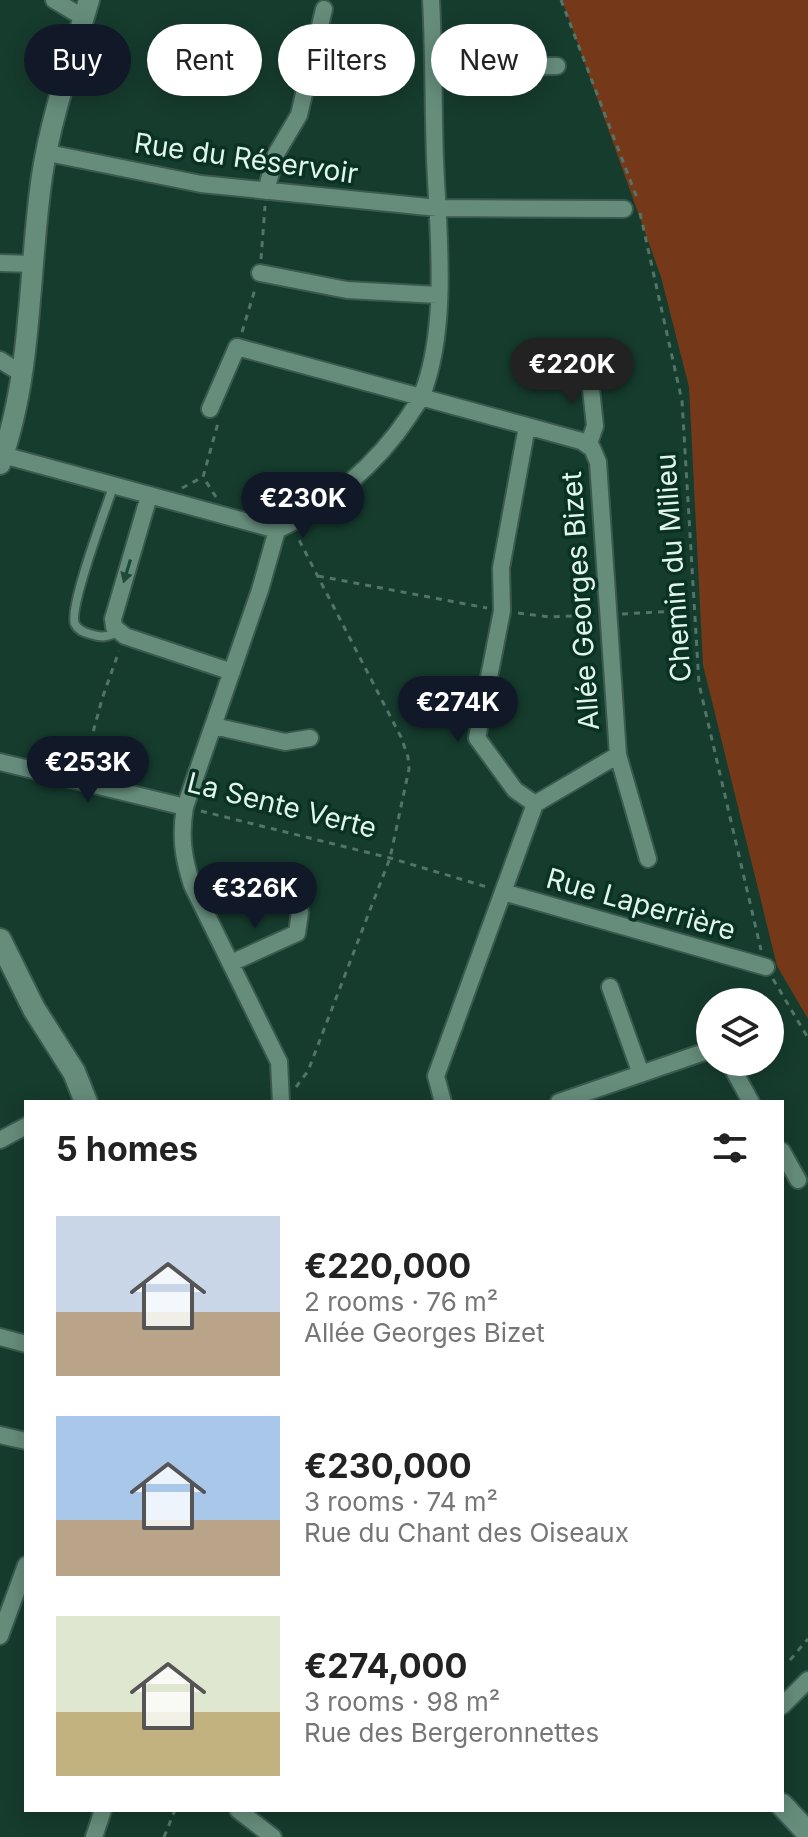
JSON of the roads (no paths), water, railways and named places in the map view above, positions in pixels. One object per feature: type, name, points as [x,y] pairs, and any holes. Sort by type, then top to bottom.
[{"type":"main road","points":[[0,940],[34,1009],[74,1072],[81,1100]]},
{"type":"main road","points":[[784,1807],[808,1833]]},
{"type":"street","points":[[54,0],[86,9],[59,99],[43,176],[17,406],[2,460],[229,517],[284,527]]},
{"type":"street","points":[[431,0],[432,24]]},
{"type":"street","points":[[266,191],[276,154],[299,115],[324,9]]},
{"type":"street","points":[[547,66],[557,66]]},
{"type":"street","points":[[287,1097],[279,1062],[192,885],[183,859],[181,832],[185,807],[284,527],[334,495],[370,464],[393,440],[422,396],[437,331],[435,96]]},
{"type":"street","name":"Rue du Réservoir","points":[[48,153],[201,184],[438,208],[624,209]]},
{"type":"street","points":[[0,263],[34,264]]},
{"type":"street","points":[[260,273],[347,290],[438,295]]},
{"type":"street","name":"Allée Georges Bizet","points":[[210,409],[237,347],[422,396],[592,448],[598,462],[618,755],[648,859]]},
{"type":"street","points":[[0,360],[21,373]]},
{"type":"street","name":"Allée Georges Bizet","points":[[588,446],[595,426],[589,370]]},
{"type":"street","points":[[442,1100],[436,1076],[535,804],[515,790],[477,738],[502,611],[501,568],[527,426]]},
{"type":"street","points":[[149,496],[113,619],[114,627],[122,634],[232,672]]},
{"type":"street","points":[[214,726],[285,742],[310,738]]},
{"type":"street","name":"Allée Georges Bizet","points":[[535,804],[618,755]]},
{"type":"street","name":"La Sente Verte","points":[[0,762],[185,807]]},
{"type":"street","name":"Rue Laperrière","points":[[503,892],[766,967]]},
{"type":"street","points":[[231,963],[297,933],[300,912]]},
{"type":"street","points":[[610,987],[641,1074]]},
{"type":"street","points":[[569,1100],[696,1055]]},
{"type":"street","points":[[737,1076],[750,1100]]},
{"type":"street","points":[[0,1140],[24,1127]]},
{"type":"street","points":[[784,1155],[798,1180]]},
{"type":"street","points":[[0,1337],[24,1343]]},
{"type":"street","points":[[0,1435],[24,1441]]},
{"type":"street","points":[[0,1636],[24,1570]]},
{"type":"street","points":[[784,1704],[808,1680]]},
{"type":"street","points":[[94,1837],[102,1812]]},
{"type":"street","points":[[240,1812],[255,1832],[273,1837]]},
{"type":"lane","points":[[113,487],[85,570],[73,622],[80,630],[97,637],[122,634]]}]
